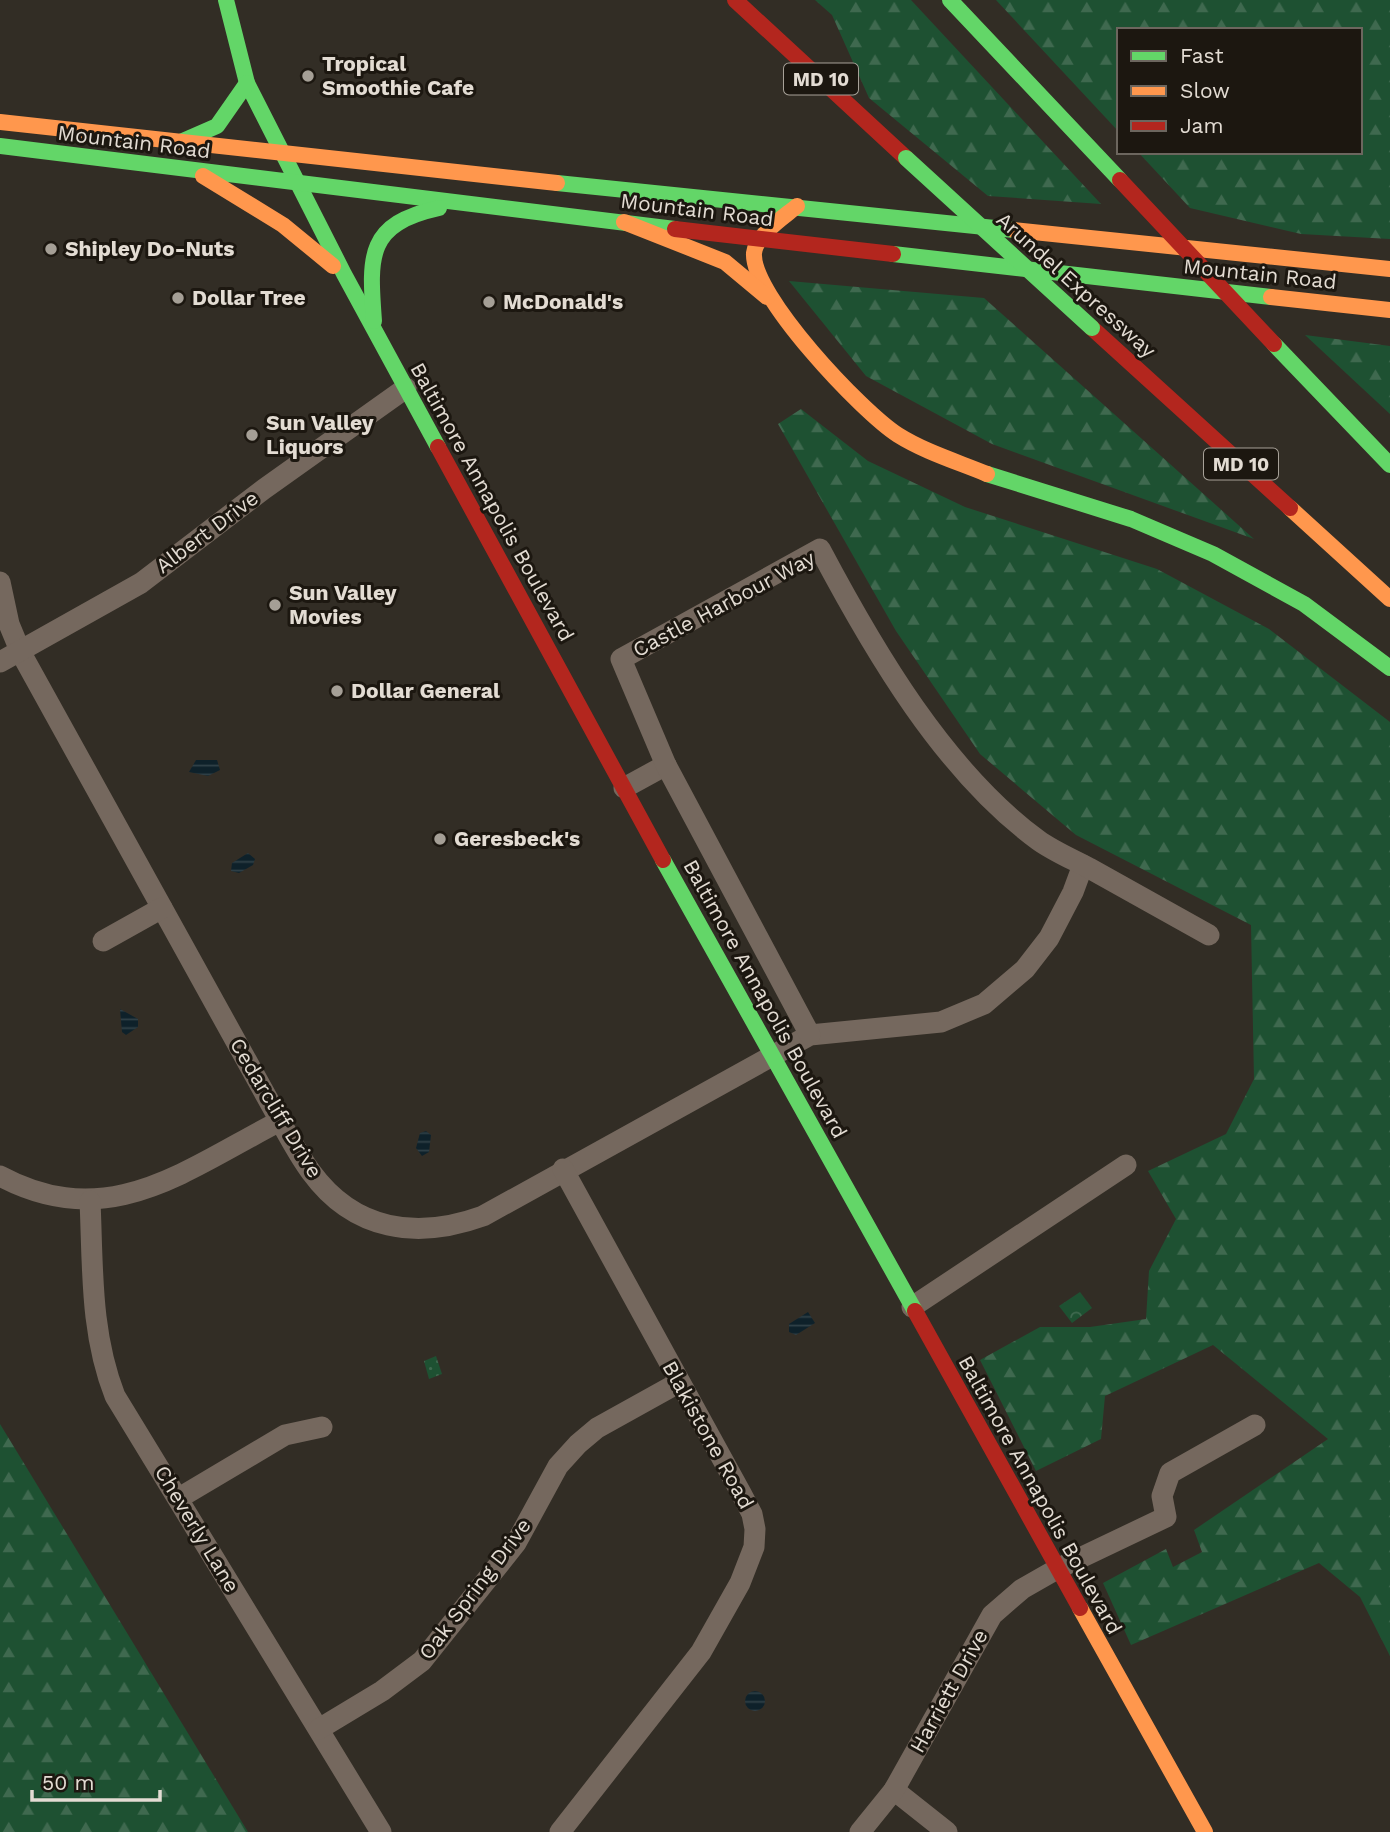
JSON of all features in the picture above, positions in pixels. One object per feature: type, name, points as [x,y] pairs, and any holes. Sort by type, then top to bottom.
[{"type":"main road","name":"Baltimore Annapolis Boulevard","points":[[226,0],[247,83],[295,183],[624,788],[1056,1569],[1205,1832]]},
{"type":"main road","name":"Arundel Expressway","points":[[735,0],[1390,599]]},
{"type":"main road","points":[[950,0],[1390,465]]},
{"type":"main road","points":[[178,143],[217,126],[247,83]]},
{"type":"main road","name":"Mountain Road","points":[[0,122],[282,156],[797,206],[1390,269]]},
{"type":"main road","name":"Mountain Road","points":[[0,146],[760,239],[1390,310]]},
{"type":"main road","points":[[193,170],[283,225],[344,274]]},
{"type":"main road","points":[[375,331],[370,272],[384,231],[409,212],[469,203]]},
{"type":"main road","points":[[797,206],[760,239],[754,250],[755,264],[773,301],[835,380],[898,435],[993,477],[1130,519],[1213,554],[1304,604],[1390,668]]},
{"type":"main road","points":[[624,222],[725,262],[773,301]]},
{"type":"street","name":"Albert Drive","points":[[0,662],[21,653],[141,583],[264,489],[406,388]]},
{"type":"street","name":"Castle Harbour Way","points":[[810,1035],[666,765],[621,659],[820,549],[860,624],[944,747],[980,786],[1038,840],[1209,935]]},
{"type":"street","name":"Cedarcliff Drive","points":[[0,582],[9,624],[21,653],[280,1121],[311,1172],[336,1200],[377,1224],[419,1231],[453,1227],[483,1216],[563,1169],[772,1056]]},
{"type":"street","points":[[624,788],[666,765]]},
{"type":"street","points":[[772,1056],[810,1035],[941,1022],[984,1004],[1025,970],[1049,938],[1073,892],[1083,865]]},
{"type":"street","points":[[103,941],[162,908]]},
{"type":"street","points":[[0,1176],[50,1198],[90,1201],[126,1196],[165,1181],[280,1121]]},
{"type":"street","points":[[912,1307],[1126,1165]]},
{"type":"street","name":"Blakistone Road","points":[[560,1832],[701,1652],[740,1583],[754,1547],[752,1514],[563,1169]]},
{"type":"street","name":"Cheverly Lane","points":[[90,1201],[95,1321],[102,1364],[115,1396],[381,1832]]},
{"type":"street","name":"Oak Spring Drive","points":[[319,1729],[382,1691],[422,1661],[516,1543],[558,1466],[578,1444],[597,1428],[678,1383]]},
{"type":"street","name":"Harriett Drive","points":[[860,1832],[894,1790],[992,1615],[1022,1589],[1056,1569],[1166,1517],[1162,1496],[1170,1473],[1255,1425]]},
{"type":"street","points":[[179,1498],[285,1435],[322,1427]]},
{"type":"street","points":[[894,1790],[947,1832]]},
{"type":"green space","points":[[815,0],[911,0],[1101,204],[988,196],[869,98],[832,15]]},
{"type":"green space","points":[[996,0],[1390,0],[1390,239],[1301,234],[1190,208],[1140,154],[1362,154],[1362,28],[1117,28],[1117,130]]},
{"type":"green space","points":[[789,281],[984,298],[1254,539],[992,444],[866,376]]},
{"type":"green space","points":[[1305,335],[1390,346],[1390,414]]},
{"type":"green space","points":[[801,409],[868,461],[965,507],[1157,569],[1269,629],[1390,722],[1390,1656],[1360,1597],[1319,1563],[1131,1645],[1103,1583],[1166,1549],[1173,1567],[1202,1552],[1194,1530],[1328,1439],[1213,1345],[1105,1396],[1101,1439],[1036,1471],[980,1360],[1040,1327],[1090,1327],[1146,1319],[1149,1271],[1176,1219],[1148,1171],[1226,1134],[1254,1079],[1251,925],[1076,835],[980,754],[896,631],[778,424]]},
{"type":"green space","points":[[1080,1292],[1092,1308],[1072,1323],[1059,1306]]},
{"type":"green space","points":[[436,1356],[442,1374],[429,1379],[424,1361]]},
{"type":"green space","points":[[0,1424],[25,1465],[248,1832],[0,1832]]},
{"type":"water","points":[[196,760],[217,760],[220,770],[208,776],[189,772]]},
{"type":"water","points":[[248,853],[255,859],[253,865],[239,873],[231,871],[232,863]]},
{"type":"water","points":[[120,1009],[138,1019],[138,1027],[126,1035],[122,1032]]},
{"type":"water","points":[[426,1131],[431,1135],[429,1152],[422,1156],[416,1148],[420,1133]]},
{"type":"water","points":[[808,1312],[815,1323],[796,1335],[789,1332],[789,1324]]},
{"type":"water","points":[[755,1691],[762,1694],[765,1701],[762,1708],[755,1711],[748,1708],[745,1701],[748,1694]]},
{"type":"traffic: fast","points":[[226,0],[247,83],[344,274],[438,447]]},
{"type":"traffic: fast","points":[[950,0],[1120,180]]},
{"type":"traffic: fast","points":[[178,143],[217,126],[247,83]]},
{"type":"traffic: fast","points":[[0,146],[675,229]]},
{"type":"traffic: fast","points":[[906,158],[1092,328]]},
{"type":"traffic: fast","points":[[557,183],[1014,230]]},
{"type":"traffic: fast","points":[[374,321],[373,260],[385,233],[415,215],[439,208]]},
{"type":"traffic: fast","points":[[893,254],[1271,297]]},
{"type":"traffic: fast","points":[[1274,344],[1390,465]]},
{"type":"traffic: fast","points":[[987,474],[1131,519],[1213,554],[1304,604],[1390,668]]},
{"type":"traffic: fast","points":[[663,860],[915,1311]]},
{"type":"traffic: slow","points":[[0,122],[557,183]]},
{"type":"traffic: slow","points":[[203,176],[283,225],[333,266]]},
{"type":"traffic: slow","points":[[797,206],[765,233],[754,253],[758,272],[770,296],[789,323],[811,351],[860,403],[898,435],[930,452],[987,474]]},
{"type":"traffic: slow","points":[[624,222],[725,262],[767,297]]},
{"type":"traffic: slow","points":[[1014,230],[1390,269]]},
{"type":"traffic: slow","points":[[1271,297],[1390,310]]},
{"type":"traffic: slow","points":[[1290,508],[1390,599]]},
{"type":"traffic: slow","points":[[1080,1608],[1205,1832]]},
{"type":"traffic: jam","points":[[735,0],[906,158]]},
{"type":"traffic: jam","points":[[1120,180],[1274,344]]},
{"type":"traffic: jam","points":[[675,229],[893,254]]},
{"type":"traffic: jam","points":[[1092,328],[1290,508]]},
{"type":"traffic: jam","points":[[438,447],[663,860]]},
{"type":"traffic: jam","points":[[915,1311],[1080,1608]]},
{"type":"place","name":"Tropical Smoothie Cafe","points":[[308,76]]},
{"type":"place","name":"Shipley Do-Nuts","points":[[51,249]]},
{"type":"place","name":"Dollar Tree","points":[[178,298]]},
{"type":"place","name":"McDonald's","points":[[489,302]]},
{"type":"place","name":"Sun Valley Liquors","points":[[252,435]]},
{"type":"place","name":"Sun Valley Movies","points":[[275,605]]},
{"type":"place","name":"Dollar General","points":[[337,691]]},
{"type":"place","name":"Geresbeck's","points":[[440,839]]}]
